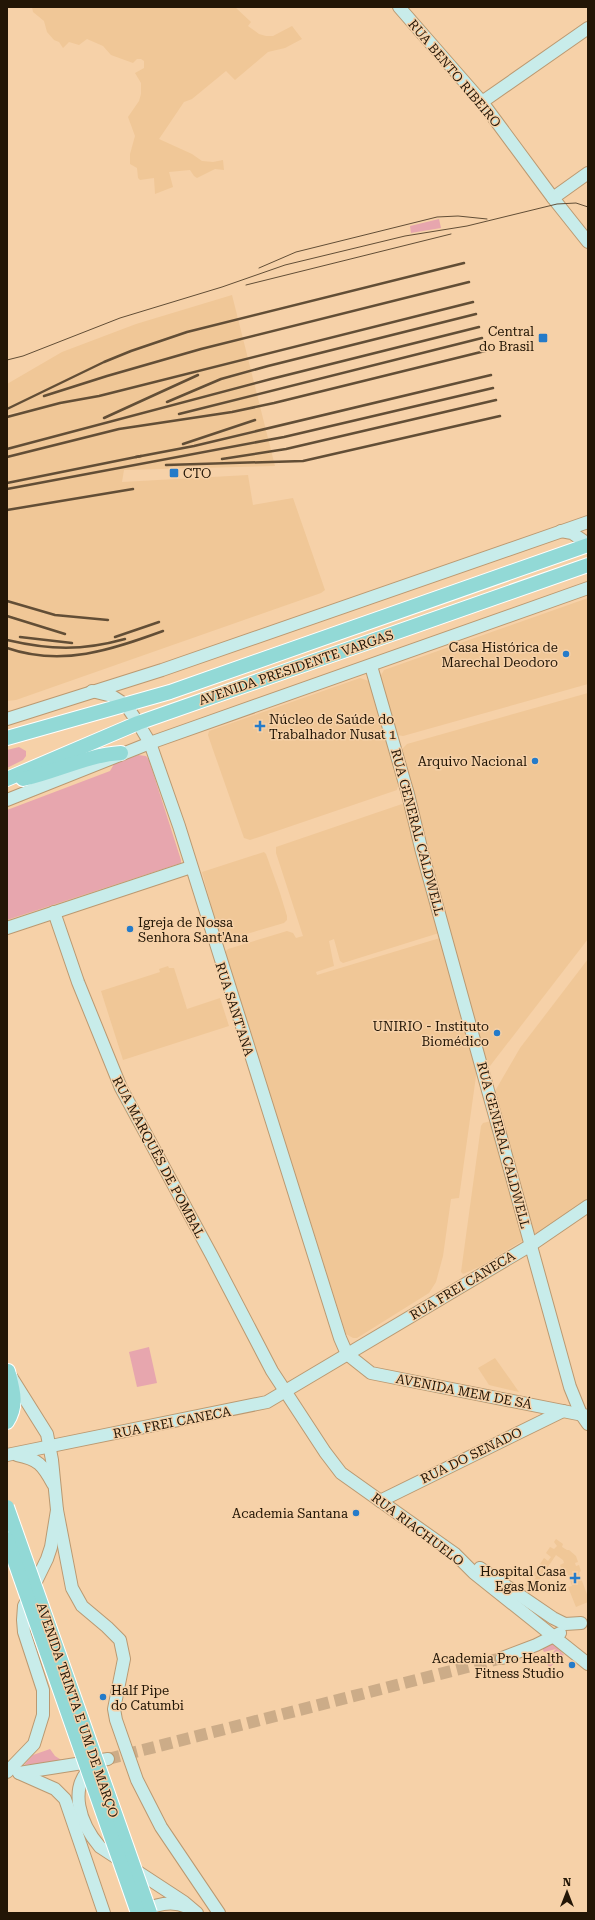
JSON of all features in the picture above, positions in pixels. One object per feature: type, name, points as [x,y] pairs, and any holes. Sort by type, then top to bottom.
[{"type":"main road","name":"RUA BENTO RIBEIRO","points":[[398,7],[482,102],[553,198],[588,242]]},
{"type":"main road","points":[[482,102],[588,28]]},
{"type":"main road","points":[[553,198],[588,173]]},
{"type":"main road","points":[[7,719],[13,714],[166,668],[588,522]]},
{"type":"main road","points":[[561,531],[572,533],[588,545]]},
{"type":"main road","name":"AVENIDA PRESIDENTE VARGAS","points":[[7,738],[126,705],[232,670],[588,545]]},
{"type":"main road","name":"AVENIDA PRESIDENTE VARGAS","points":[[7,781],[138,723],[588,565]]},
{"type":"main road","name":"AVENIDA PRESIDENTE VARGAS","points":[[7,800],[121,753],[371,666],[588,588]]},
{"type":"main road","name":"RUA GENERAL CALDWELL","points":[[371,666],[408,794],[422,852],[570,1387],[586,1415]]},
{"type":"main road","points":[[232,670],[273,675]]},
{"type":"main road","name":"RUA SANT'ANA","points":[[92,691],[112,696],[126,705],[150,743],[191,867],[340,1338],[347,1354]]},
{"type":"main road","points":[[7,781],[47,774],[98,756],[121,753]]},
{"type":"main road","points":[[7,928],[191,867]]},
{"type":"main road","name":"RUA MARQUÊS DE POMBAL","points":[[54,912],[78,982],[121,1088],[285,1392]]},
{"type":"main road","name":"RUA FREI CANECA","points":[[8,1454],[267,1402],[531,1245],[588,1206]]},
{"type":"main road","name":"AVENIDA MEM DE SÁ","points":[[347,1354],[371,1373],[586,1415]]},
{"type":"main road","points":[[7,1422],[13,1411],[15,1400],[8,1370]]},
{"type":"main road","points":[[8,1370],[46,1429],[56,1488],[57,1510],[72,1588],[76,1597],[89,1613],[118,1638],[122,1644],[124,1659],[114,1709],[116,1720],[137,1780],[161,1827],[218,1913]]},
{"type":"main road","name":"RUA RIACHUELO","points":[[285,1392],[332,1462],[341,1472],[455,1554],[474,1572],[588,1664]]},
{"type":"main road","name":"RUA DO SENADO","points":[[380,1501],[563,1411]]},
{"type":"main road","points":[[8,1454],[32,1458],[39,1462],[56,1488]]},
{"type":"main road","name":"AVENIDA TRINTA E UM DE MARÇO","points":[[7,1507],[150,1913]]},
{"type":"main road","points":[[11,1773],[34,1744],[43,1715],[43,1690],[24,1632],[23,1620],[24,1606],[52,1547],[57,1510]]},
{"type":"main road","name":"AVENIDA TRINTA E UM DE MARÇO","points":[[7,1539],[139,1913]]},
{"type":"main road","points":[[455,1554],[477,1566],[553,1618],[565,1624],[584,1622]]},
{"type":"main road","points":[[502,1658],[536,1645],[584,1622]]},
{"type":"main road","points":[[11,1773],[105,1760],[85,1773],[80,1785],[79,1810],[86,1828],[100,1847],[184,1902],[196,1912]]},
{"type":"main road","points":[[11,1773],[55,1789],[65,1799],[104,1913]]},
{"type":"main road","points":[[139,1913],[151,1906],[162,1903],[173,1903],[185,1906],[196,1912]]},
{"type":"shaded area","points":[[32,7],[235,7],[251,22],[248,26],[259,34],[273,36],[292,26],[302,39],[285,48],[268,52],[235,80],[226,71],[192,99],[184,102],[159,139],[192,154],[202,161],[213,162],[223,160],[224,170],[215,169],[197,178],[190,170],[169,172],[173,187],[155,194],[154,178],[140,180],[138,178],[137,168],[130,164],[130,154],[135,136],[128,117],[139,101],[141,94],[141,83],[135,73],[144,68],[144,61],[137,59],[133,63],[111,55],[103,46],[87,39],[79,45],[69,42],[63,48],[59,42],[54,40],[47,32],[44,21],[33,12]]},
{"type":"shaded area","points":[[439,219],[441,228],[411,233],[410,226]]},
{"type":"shaded area","points":[[232,295],[275,466],[124,470],[122,482],[248,475],[253,505],[293,498],[325,590],[321,593],[16,700],[7,701],[7,415],[33,409],[7,414],[7,384],[62,352],[136,324]]},
{"type":"shaded area","points":[[588,598],[588,684],[403,736],[397,735],[380,677],[384,670]]},
{"type":"shaded area","points":[[360,678],[369,681],[399,782],[397,790],[250,840],[244,838],[208,735],[209,731]]},
{"type":"shaded area","points":[[588,693],[588,939],[490,1066],[487,1065],[465,987],[401,750],[407,744]]},
{"type":"shaded area","points":[[19,747],[26,751],[26,756],[23,760],[7,768],[7,750]]},
{"type":"shaded area","points":[[138,755],[146,756],[149,760],[181,863],[7,920],[7,810],[110,771],[114,764]]},
{"type":"shaded area","points":[[402,804],[406,807],[439,933],[343,963],[340,961],[334,939],[329,941],[334,966],[316,972],[317,975],[440,938],[477,1069],[459,1198],[451,1199],[443,1256],[436,1282],[429,1293],[357,1338],[353,1338],[346,1334],[225,952],[228,949],[287,931],[293,933],[296,938],[303,936],[276,853],[276,847]]},
{"type":"shaded area","points":[[264,852],[280,893],[287,920],[284,923],[222,941],[202,872]]},
{"type":"shaded area","points":[[588,959],[588,1198],[539,1233],[535,1233],[532,1231],[495,1096],[495,1091],[520,1048]]},
{"type":"shaded area","points":[[168,966],[169,968],[174,968],[187,1009],[220,998],[229,1026],[123,1060],[101,991],[160,972],[159,969]]},
{"type":"shaded area","points":[[491,1121],[524,1240],[479,1267],[463,1274],[461,1272],[481,1126],[483,1123]]},
{"type":"shaded area","points":[[149,1347],[157,1383],[137,1387],[129,1352]]},
{"type":"shaded area","points":[[495,1358],[519,1392],[489,1385],[478,1368]]},
{"type":"shaded area","name":"Hospital Casa Egas Moniz","points":[[556,1539],[563,1544],[562,1547],[569,1550],[576,1556],[578,1562],[575,1563],[576,1566],[579,1565],[581,1571],[579,1573],[588,1597],[588,1602],[576,1607],[568,1587],[572,1586],[567,1572],[563,1573],[560,1565],[564,1563],[563,1560],[556,1555],[532,1590],[525,1585],[529,1579],[533,1582],[536,1577],[533,1575],[537,1568],[541,1570],[543,1566],[540,1564],[544,1558],[548,1561],[551,1557],[546,1553],[550,1547],[554,1549],[557,1546],[554,1542]]},
{"type":"shaded area","points":[[550,1640],[564,1655],[550,1667],[544,1662],[556,1649],[544,1652],[540,1644]]},
{"type":"shaded area","points":[[50,1749],[55,1756],[63,1761],[24,1765],[33,1755]]},
{"type":"tunnel","points":[[108,1759],[502,1658]]},
{"type":"tram line","points":[[7,360],[23,356],[120,318],[222,287],[285,265],[405,236],[467,226],[557,204],[576,203],[588,207]]},
{"type":"tram line","points":[[259,268],[296,252],[437,217],[458,216],[487,219]]},
{"type":"tram line","points":[[246,285],[451,234]]},
{"type":"railway","points":[[7,409],[104,362],[187,332],[464,263]]},
{"type":"railway","points":[[44,396],[201,349],[469,282]]},
{"type":"railway","points":[[7,417],[60,403],[99,396],[473,302]]},
{"type":"railway","points":[[167,402],[221,379],[476,314]]},
{"type":"railway","points":[[7,449],[271,379],[479,327]]},
{"type":"railway","points":[[179,414],[482,338]]},
{"type":"railway","points":[[7,457],[119,429],[232,412],[274,403],[485,351]]},
{"type":"railway","points":[[104,418],[198,375]]},
{"type":"railway","points":[[136,457],[194,446],[491,375]]},
{"type":"railway","points":[[7,489],[284,437],[493,388]]},
{"type":"railway","points":[[222,459],[286,449],[496,400]]},
{"type":"railway","points":[[166,465],[303,461],[500,416]]},
{"type":"railway","points":[[183,444],[255,420]]},
{"type":"railway","points":[[7,483],[141,456]]},
{"type":"railway","points":[[7,510],[133,489]]},
{"type":"railway","points":[[7,601],[55,615],[108,620]]},
{"type":"railway","points":[[7,616],[65,634]]},
{"type":"railway","points":[[115,637],[159,622]]},
{"type":"railway","points":[[7,648],[27,654],[47,656],[86,654],[105,650],[163,631]]},
{"type":"railway","points":[[20,637],[72,643]]},
{"type":"railway","points":[[7,640],[38,646],[66,648],[94,646],[125,639]]},
{"type":"place","name":"Central do Brasil","points":[[543,338]]},
{"type":"place","name":"CTO","points":[[174,473]]},
{"type":"place","name":"Casa Histórica de Marechal Deodoro","points":[[566,654]]},
{"type":"place","name":"Núcleo de Saúde do Trabalhador Nusat 1","points":[[260,726]]},
{"type":"place","name":"Arquivo Nacional","points":[[535,761]]},
{"type":"place","name":"Igreja de Nossa Senhora Sant'Ana","points":[[130,929]]},
{"type":"place","name":"UNIRIO - Instituto Biomédico","points":[[497,1033]]},
{"type":"place","name":"Academia Santana","points":[[356,1513]]},
{"type":"place","name":"Hospital Casa Egas Moniz","points":[[575,1578]]},
{"type":"place","name":"Academia Pro Health Fitness Studio","points":[[572,1665]]},
{"type":"place","name":"Half Pipe do Catumbi","points":[[103,1697]]}]
